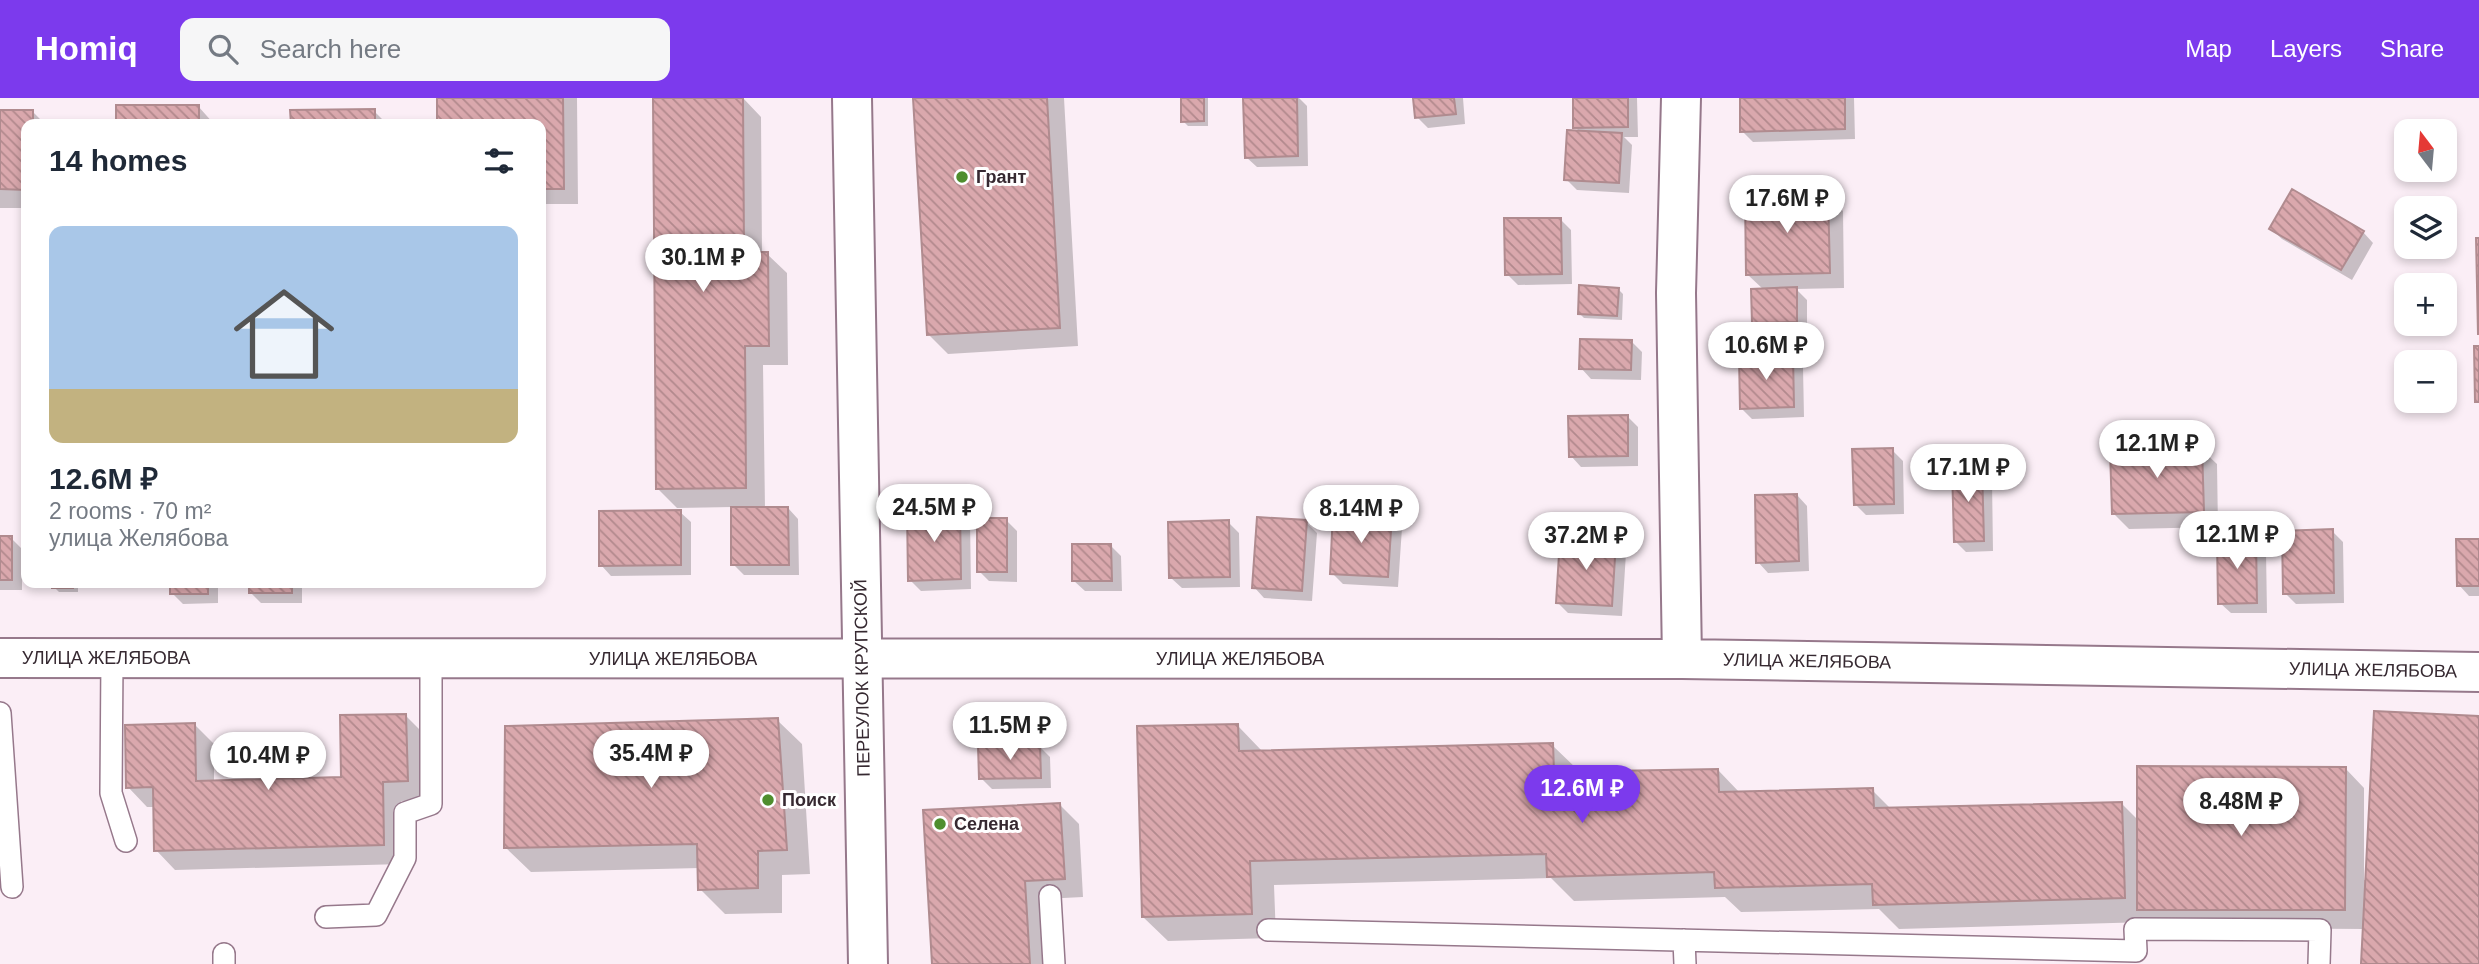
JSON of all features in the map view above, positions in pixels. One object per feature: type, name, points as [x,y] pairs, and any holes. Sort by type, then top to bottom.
[{"type":"street","name":"ПЕРЕУЛОК КРУПСКОЙ","points":[[852,98],[868,964]]},
{"type":"street","points":[[1681,98],[1676,293],[1682,659]]},
{"type":"street","name":"УЛИЦА ЖЕЛЯБОВА","points":[[0,658],[1682,659],[2479,672]]},
{"type":"lane","points":[[112,659],[111,793],[126,841]]},
{"type":"lane","points":[[326,918],[376,915],[405,858],[405,813],[431,804],[431,659]]},
{"type":"lane","points":[[0,713],[12,887]]},
{"type":"lane","points":[[1049,896],[1054,964]]},
{"type":"lane","points":[[1268,930],[2136,951],[2136,929],[2320,930],[2319,964]]},
{"type":"lane","points":[[1684,940],[1685,964]]},
{"type":"building","points":[[437,98],[563,98],[564,189],[546,189],[546,119],[437,119]]},
{"type":"building","points":[[653,98],[743,98],[744,252],[768,252],[769,346],[745,346],[746,488],[656,489]]},
{"type":"building","points":[[913,98],[1047,98],[1060,328],[927,335]]},
{"type":"building","points":[[1181,98],[1204,98],[1204,121],[1181,122]]},
{"type":"building","points":[[1243,98],[1297,98],[1298,156],[1245,158]]},
{"type":"building","points":[[1413,98],[1454,98],[1456,114],[1415,118]]},
{"type":"building","points":[[1573,98],[1628,98],[1628,127],[1573,128]]},
{"type":"building","points":[[1740,98],[1845,98],[1845,129],[1740,132]]},
{"type":"building","points":[[116,105],[199,105],[199,119],[116,119]]},
{"type":"building","points":[[375,109],[375,119],[291,119],[290,110]]},
{"type":"building","points":[[0,110],[33,110],[33,119],[21,119],[21,190],[0,189]]},
{"type":"building","points":[[1567,130],[1622,133],[1619,183],[1564,180]]},
{"type":"building","points":[[2292,189],[2364,231],[2341,270],[2269,229]]},
{"type":"building","points":[[1828,194],[1830,273],[1746,275],[1745,196]]},
{"type":"building","points":[[1504,218],[1561,218],[1562,274],[1505,275]]},
{"type":"building","points":[[2476,238],[2479,238],[2479,334],[2478,334]]},
{"type":"building","points":[[1579,285],[1619,288],[1617,316],[1578,314]]},
{"type":"building","points":[[1797,287],[1797,322],[1752,323],[1751,289]]},
{"type":"building","points":[[1580,339],[1632,340],[1631,370],[1579,369]]},
{"type":"building","points":[[2474,346],[2479,346],[2479,402],[2475,402]]},
{"type":"building","points":[[1793,355],[1794,407],[1740,409],[1739,356]]},
{"type":"building","points":[[1628,415],[1628,456],[1569,457],[1568,416]]},
{"type":"building","points":[[2202,447],[2204,512],[2112,514],[2110,449]]},
{"type":"building","points":[[1893,448],[1894,504],[1854,505],[1852,449]]},
{"type":"building","points":[[1952,467],[1982,467],[1984,541],[1954,542]]},
{"type":"building","points":[[1797,494],[1799,561],[1756,563],[1755,495]]},
{"type":"building","points":[[731,507],[788,507],[789,565],[731,565]]},
{"type":"building","points":[[960,507],[961,579],[908,581],[907,508]]},
{"type":"building","points":[[681,510],[681,565],[599,566],[599,511]]},
{"type":"building","points":[[1333,513],[1392,515],[1388,577],[1330,574]]},
{"type":"building","points":[[1257,517],[1307,520],[1302,591],[1252,588]]},
{"type":"building","points":[[977,518],[1007,518],[1007,572],[977,572]]},
{"type":"building","points":[[1229,520],[1230,577],[1169,578],[1168,522]]},
{"type":"building","points":[[2333,529],[2334,593],[2283,594],[2282,531]]},
{"type":"building","points":[[0,536],[12,536],[12,580],[0,580]]},
{"type":"building","points":[[1560,538],[1616,541],[1612,606],[1556,603]]},
{"type":"building","points":[[2256,538],[2257,603],[2218,604],[2217,539]]},
{"type":"building","points":[[2456,539],[2479,539],[2479,586],[2457,586]]},
{"type":"building","points":[[1072,544],[1111,544],[1112,581],[1072,581]]},
{"type":"building","points":[[170,588],[208,588],[208,594],[170,594]]},
{"type":"building","points":[[249,588],[292,588],[292,593],[249,593]]},
{"type":"building","points":[[2374,711],[2479,716],[2479,964],[2361,964]]},
{"type":"building","points":[[406,714],[408,781],[383,782],[384,845],[154,851],[153,787],[126,788],[125,725],[195,723],[196,781],[341,777],[340,715]]},
{"type":"building","points":[[778,718],[787,850],[758,851],[758,888],[698,890],[697,844],[504,848],[505,726]]},
{"type":"building","points":[[1238,724],[1239,751],[1553,743],[1554,772],[1718,769],[1719,792],[1873,788],[1874,808],[2122,802],[2125,898],[1873,905],[1872,884],[1715,888],[1714,872],[1547,877],[1546,854],[1250,861],[1252,914],[1142,917],[1137,726]]},
{"type":"building","points":[[1040,744],[1041,778],[979,779],[978,745]]},
{"type":"building","points":[[2137,766],[2346,767],[2345,910],[2137,910]]},
{"type":"building","points":[[1060,803],[1065,879],[1025,881],[1030,964],[932,964],[923,810]]},
{"type":"place","name":"Грант","points":[[962,177]]},
{"type":"place","name":"Поиск","points":[[768,800]]},
{"type":"place","name":"Селена","points":[[940,824]]}]
